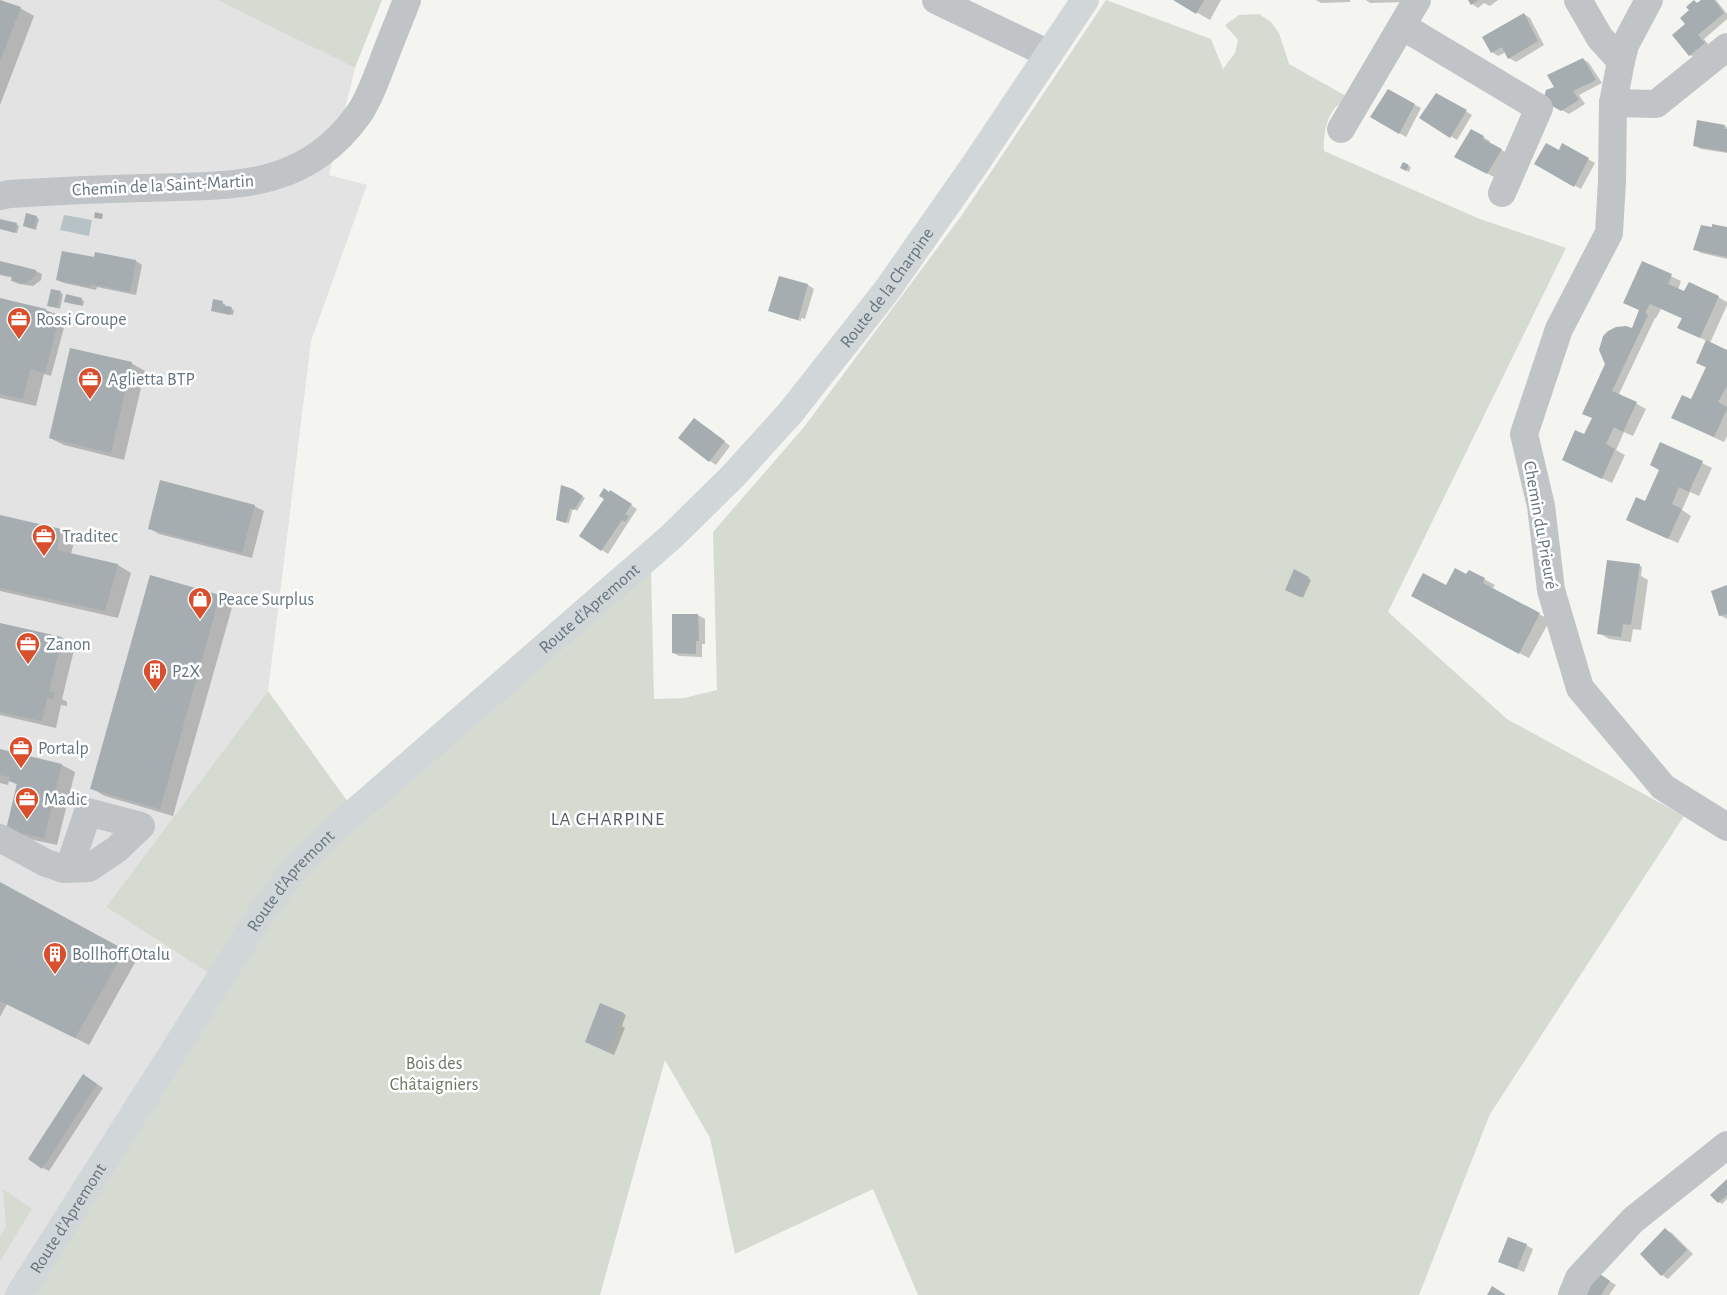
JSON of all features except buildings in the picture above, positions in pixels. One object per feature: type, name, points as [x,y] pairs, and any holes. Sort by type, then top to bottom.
[{"type":"main road","name":"Route de la Charpine","points":[[657,548],[733,476],[809,389],[887,290],[1086,0]]},
{"type":"main road","name":"Route d'Apremont","points":[[19,1295],[259,917],[294,869],[334,830],[657,548]]},
{"type":"street","name":"Chemin de la Saint-Martin","points":[[0,196],[89,189],[236,185],[261,181],[286,173],[326,151],[359,114],[372,89],[407,0]]},
{"type":"street","points":[[936,0],[1049,54]]},
{"type":"street","points":[[1341,130],[1416,0]]},
{"type":"street","points":[[1578,0],[1600,38],[1620,61]]},
{"type":"street","name":"Chemin du Prieuré","points":[[1649,0],[1625,44],[1620,61],[1613,103],[1609,233],[1559,329],[1524,434],[1541,506],[1551,590],[1580,688],[1663,787],[1727,827]]},
{"type":"street","points":[[1402,26],[1539,108],[1502,193]]},
{"type":"street","points":[[1613,103],[1656,104],[1727,47]]},
{"type":"street","points":[[0,838],[46,863],[64,869],[69,868]]},
{"type":"street","points":[[1572,1295],[1579,1278],[1633,1220],[1727,1145]]},
{"type":"shaded area","points":[[0,0],[217,0],[355,68],[329,175],[367,185],[311,341],[268,691],[106,907],[211,976],[5,1295],[0,1295]]},
{"type":"shaded area","points":[[64,215],[92,220],[89,236],[60,230]]},
{"type":"green space","points":[[217,0],[382,0],[355,68]]},
{"type":"green space","name":"Bois des Châtaigniers","points":[[1106,0],[1211,39],[1223,69],[1235,53],[1238,40],[1225,25],[1239,15],[1259,14],[1271,22],[1279,33],[1289,64],[1346,96],[1329,117],[1324,140],[1324,151],[1480,219],[1566,248],[1388,612],[1507,719],[1684,816],[1490,1114],[1419,1295],[918,1295],[873,1189],[735,1254],[710,1138],[665,1060],[600,1295],[34,1295],[296,885],[325,851],[651,566],[654,699],[684,698],[717,690],[713,532],[804,427],[962,215]]},
{"type":"green space","points":[[268,691],[348,802],[210,974],[106,907]]},
{"type":"green space","points":[[3,1189],[32,1209],[0,1261],[0,1237],[6,1226]]},
{"type":"place","name":"Rossi Groupe","points":[[19,340]]},
{"type":"place","name":"Aglietta BTP","points":[[90,400]]},
{"type":"place","name":"Traditec","points":[[44,557]]},
{"type":"place","name":"Peace Surplus","points":[[200,620]]},
{"type":"place","name":"Zanon","points":[[28,665]]},
{"type":"place","name":"P2X","points":[[155,692]]},
{"type":"place","name":"Portalp","points":[[21,769]]},
{"type":"place","name":"Madic","points":[[27,820]]},
{"type":"place","name":"Bollhoff Otalu","points":[[55,975]]},
{"type":"district","name":"LA CHARPINE","points":[[608,818]]}]
